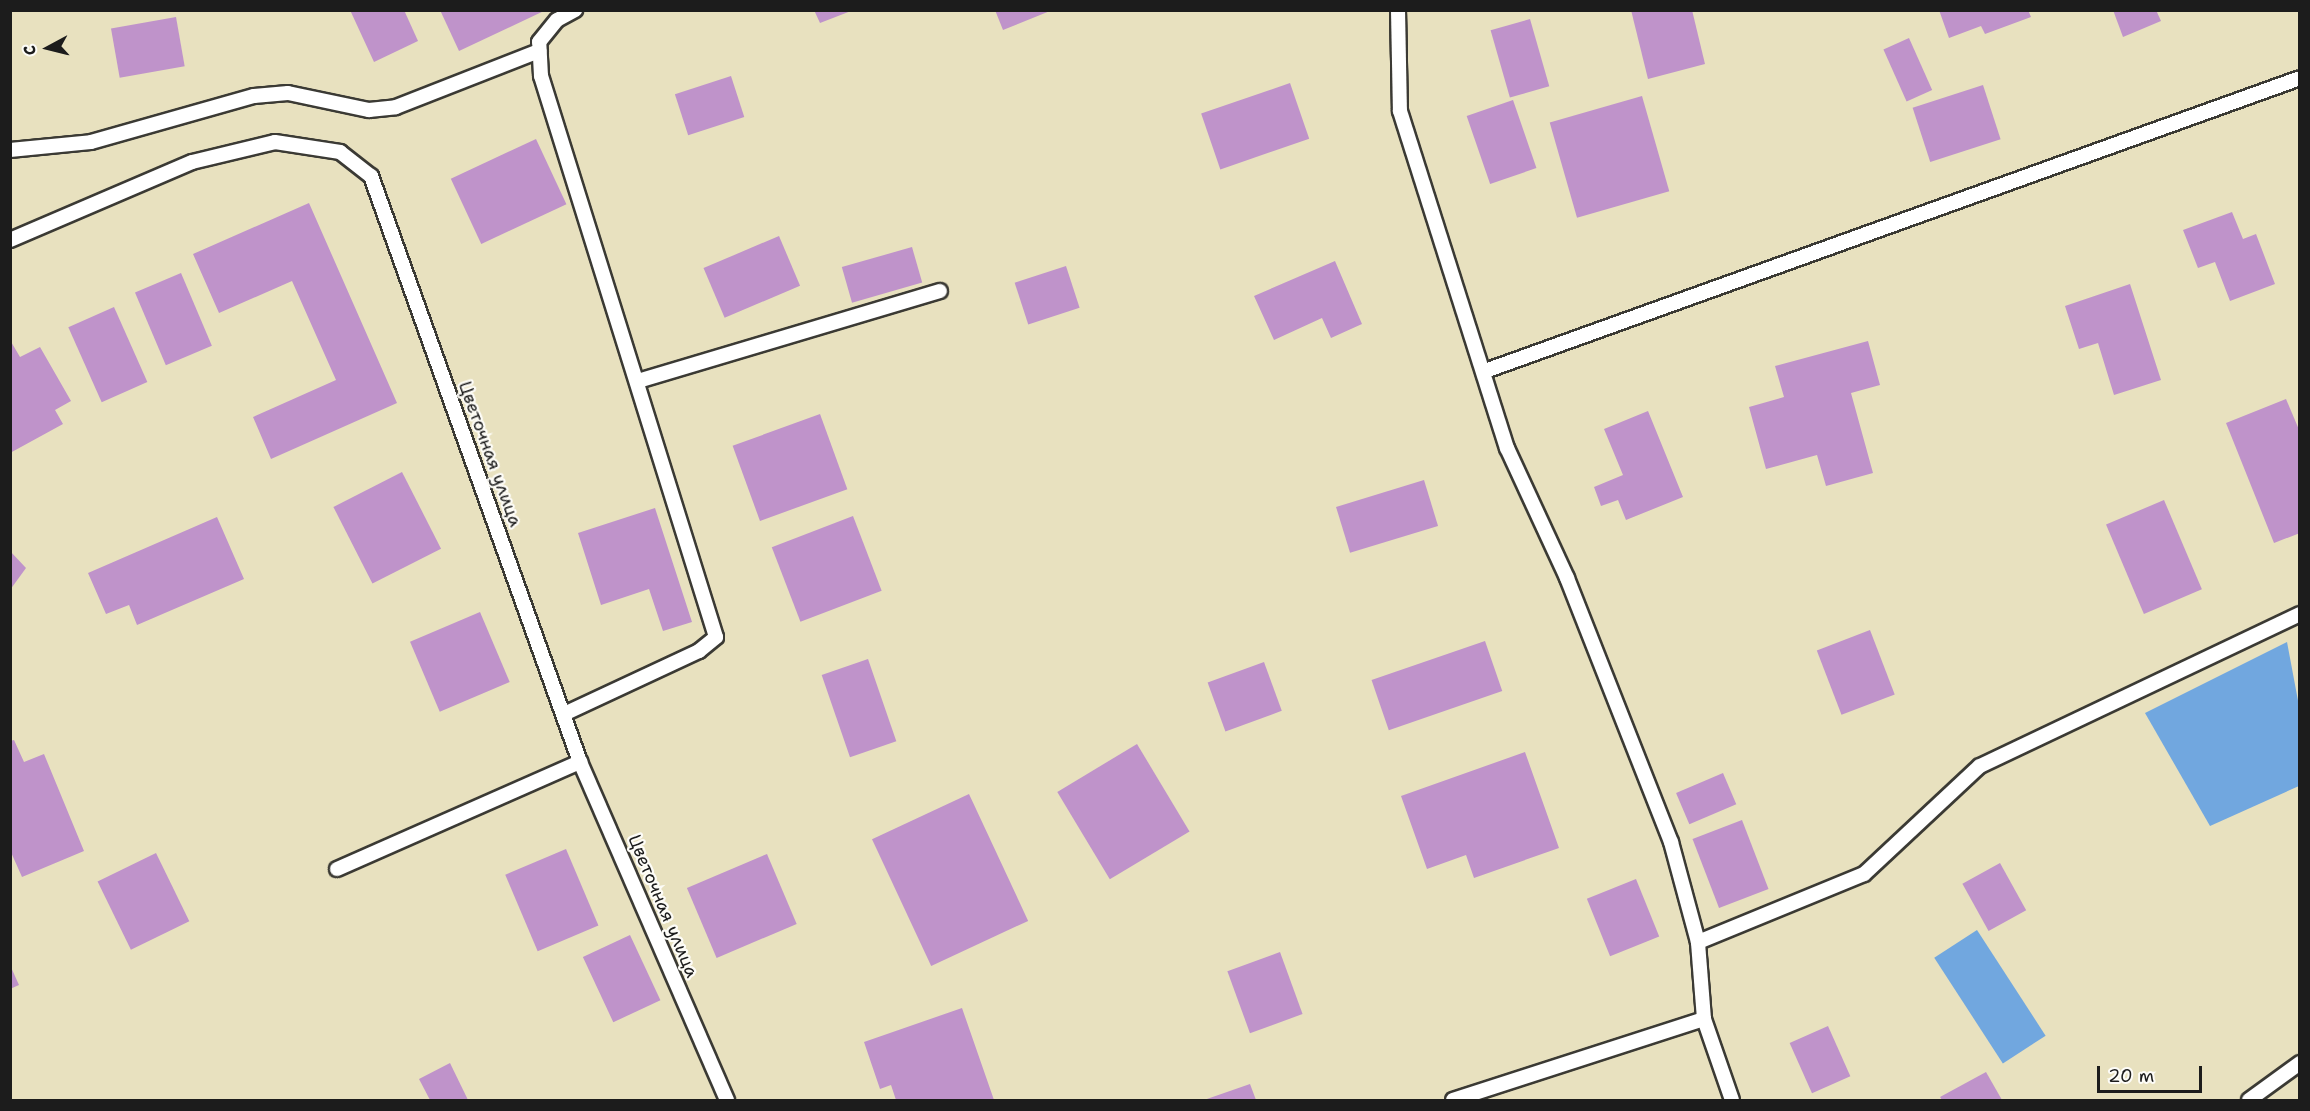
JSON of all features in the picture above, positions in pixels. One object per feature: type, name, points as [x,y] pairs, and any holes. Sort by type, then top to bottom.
[{"type":"lane","points":[[564,714],[699,651],[716,637],[541,76],[539,42],[557,20],[575,10]]},
{"type":"lane","points":[[1398,10],[1400,111],[1485,371],[1507,448],[1567,578],[1671,842],[1698,942],[1704,1019],[1732,1101]]},
{"type":"lane","points":[[10,150],[91,142],[255,96],[288,93],[369,110],[396,107],[539,51]]},
{"type":"lane","points":[[1485,371],[2300,78]]},
{"type":"lane","name":"Цветочная улица","points":[[10,240],[192,162],[275,142],[340,152],[370,176],[580,762],[727,1101]]},
{"type":"lane","points":[[638,381],[940,291]]},
{"type":"lane","points":[[1698,942],[1864,874],[1980,766],[2300,614]]},
{"type":"lane","points":[[337,869],[580,762]]},
{"type":"lane","points":[[1453,1101],[1704,1019]]},
{"type":"lane","points":[[2249,1101],[2300,1063]]},
{"type":"water","points":[[2287,642],[2299,706],[2299,786],[2210,826],[2145,713]]},
{"type":"water","points":[[1977,930],[2046,1036],[2003,1063],[1934,958]]},
{"type":"building","points":[[350,10],[404,10],[418,41],[374,62]]},
{"type":"building","points":[[440,10],[546,10],[459,51]]},
{"type":"building","points":[[814,10],[851,10],[851,11],[820,23]]},
{"type":"building","points":[[995,10],[1050,10],[1050,11],[1003,30]]},
{"type":"building","points":[[1631,10],[1692,10],[1705,64],[1648,79]]},
{"type":"building","points":[[1939,10],[2028,10],[2031,17],[1985,34],[1981,26],[1949,38]]},
{"type":"building","points":[[2113,10],[2156,10],[2161,21],[2123,37]]},
{"type":"building","points":[[176,17],[185,66],[120,78],[111,28]]},
{"type":"building","points":[[1530,19],[1549,86],[1510,98],[1491,30]]},
{"type":"building","points":[[1909,38],[1932,90],[1907,101],[1883,49]]},
{"type":"building","points":[[731,76],[744,117],[688,135],[675,94]]},
{"type":"building","points":[[1290,83],[1309,139],[1220,169],[1201,114]]},
{"type":"building","points":[[1983,85],[2001,139],[1930,162],[1913,108]]},
{"type":"building","points":[[1642,96],[1669,191],[1577,218],[1550,122]]},
{"type":"building","points":[[1513,100],[1536,168],[1490,184],[1467,116]]},
{"type":"building","points":[[536,139],[566,204],[481,244],[451,179]]},
{"type":"building","points":[[309,203],[397,403],[271,459],[253,417],[336,380],[292,281],[219,313],[193,254]]},
{"type":"building","points":[[2232,212],[2243,239],[2256,234],[2275,284],[2230,301],[2215,262],[2198,268],[2183,230]]},
{"type":"building","points":[[779,236],[800,286],[725,318],[704,268]]},
{"type":"building","points":[[912,247],[922,283],[852,303],[842,267]]},
{"type":"building","points":[[1335,261],[1362,324],[1331,338],[1322,318],[1274,340],[1254,296]]},
{"type":"building","points":[[1066,266],[1080,308],[1028,325],[1015,283]]},
{"type":"building","points":[[181,273],[212,346],[166,365],[135,293]]},
{"type":"building","points":[[2130,284],[2161,380],[2114,395],[2098,343],[2079,349],[2065,306]]},
{"type":"building","points":[[114,307],[147,382],[102,402],[68,327]]},
{"type":"building","points":[[10,340],[20,357],[40,347],[71,401],[55,410],[63,424],[10,453]]},
{"type":"building","points":[[1868,341],[1880,385],[1851,393],[1873,473],[1826,486],[1817,455],[1766,469],[1749,407],[1784,397],[1775,366]]},
{"type":"building","points":[[2286,399],[2300,432],[2300,533],[2274,543],[2226,423]]},
{"type":"building","points":[[1648,411],[1683,497],[1626,520],[1618,500],[1601,506],[1594,487],[1623,475],[1604,429]]},
{"type":"building","points":[[820,414],[847,489],[760,521],[733,446]]},
{"type":"building","points":[[402,472],[441,549],[372,584],[333,507]]},
{"type":"building","points":[[1424,480],[1438,526],[1350,553],[1336,507]]},
{"type":"building","points":[[2164,500],[2202,589],[2144,614],[2106,525]]},
{"type":"building","points":[[655,508],[692,622],[663,631],[649,589],[601,605],[578,533]]},
{"type":"building","points":[[853,516],[882,591],[800,622],[772,547]]},
{"type":"building","points":[[217,517],[244,579],[137,625],[129,605],[106,614],[88,573]]},
{"type":"building","points":[[10,551],[26,568],[10,590]]},
{"type":"building","points":[[480,612],[510,682],[440,712],[410,642]]},
{"type":"building","points":[[1870,630],[1895,694],[1842,715],[1817,650]]},
{"type":"building","points":[[1485,641],[1502,691],[1389,730],[1372,680]]},
{"type":"building","points":[[868,659],[896,741],[850,757],[822,675]]},
{"type":"building","points":[[1264,662],[1282,711],[1225,731],[1208,683]]},
{"type":"building","points":[[14,740],[24,762],[44,754],[84,851],[22,877],[10,850],[10,741]]},
{"type":"building","points":[[1137,744],[1190,831],[1110,879],[1057,792]]},
{"type":"building","points":[[1525,752],[1559,848],[1474,878],[1466,855],[1427,869],[1401,796]]},
{"type":"building","points":[[1723,773],[1736,804],[1689,824],[1676,793]]},
{"type":"building","points":[[969,794],[1028,921],[931,966],[872,839]]},
{"type":"building","points":[[1742,820],[1769,889],[1719,908],[1693,839]]},
{"type":"building","points":[[566,849],[598,925],[538,951],[505,875]]},
{"type":"building","points":[[156,853],[189,921],[131,950],[98,881]]},
{"type":"building","points":[[767,854],[797,924],[717,958],[687,888]]},
{"type":"building","points":[[2000,863],[2026,910],[1989,931],[1962,884]]},
{"type":"building","points":[[1636,879],[1659,936],[1610,956],[1587,899]]},
{"type":"building","points":[[630,935],[660,1000],[613,1022],[583,957]]},
{"type":"building","points":[[1280,952],[1303,1014],[1250,1033],[1227,971]]},
{"type":"building","points":[[10,965],[19,985],[10,989]]},
{"type":"building","points":[[962,1008],[994,1100],[896,1100],[891,1085],[880,1089],[864,1042]]},
{"type":"building","points":[[1828,1026],[1850,1076],[1812,1093],[1790,1043]]},
{"type":"building","points":[[450,1063],[468,1100],[430,1100],[419,1079]]},
{"type":"building","points":[[1986,1072],[2002,1100],[1942,1100],[1940,1097]]},
{"type":"building","points":[[1250,1084],[1256,1100],[1204,1100]]}]
